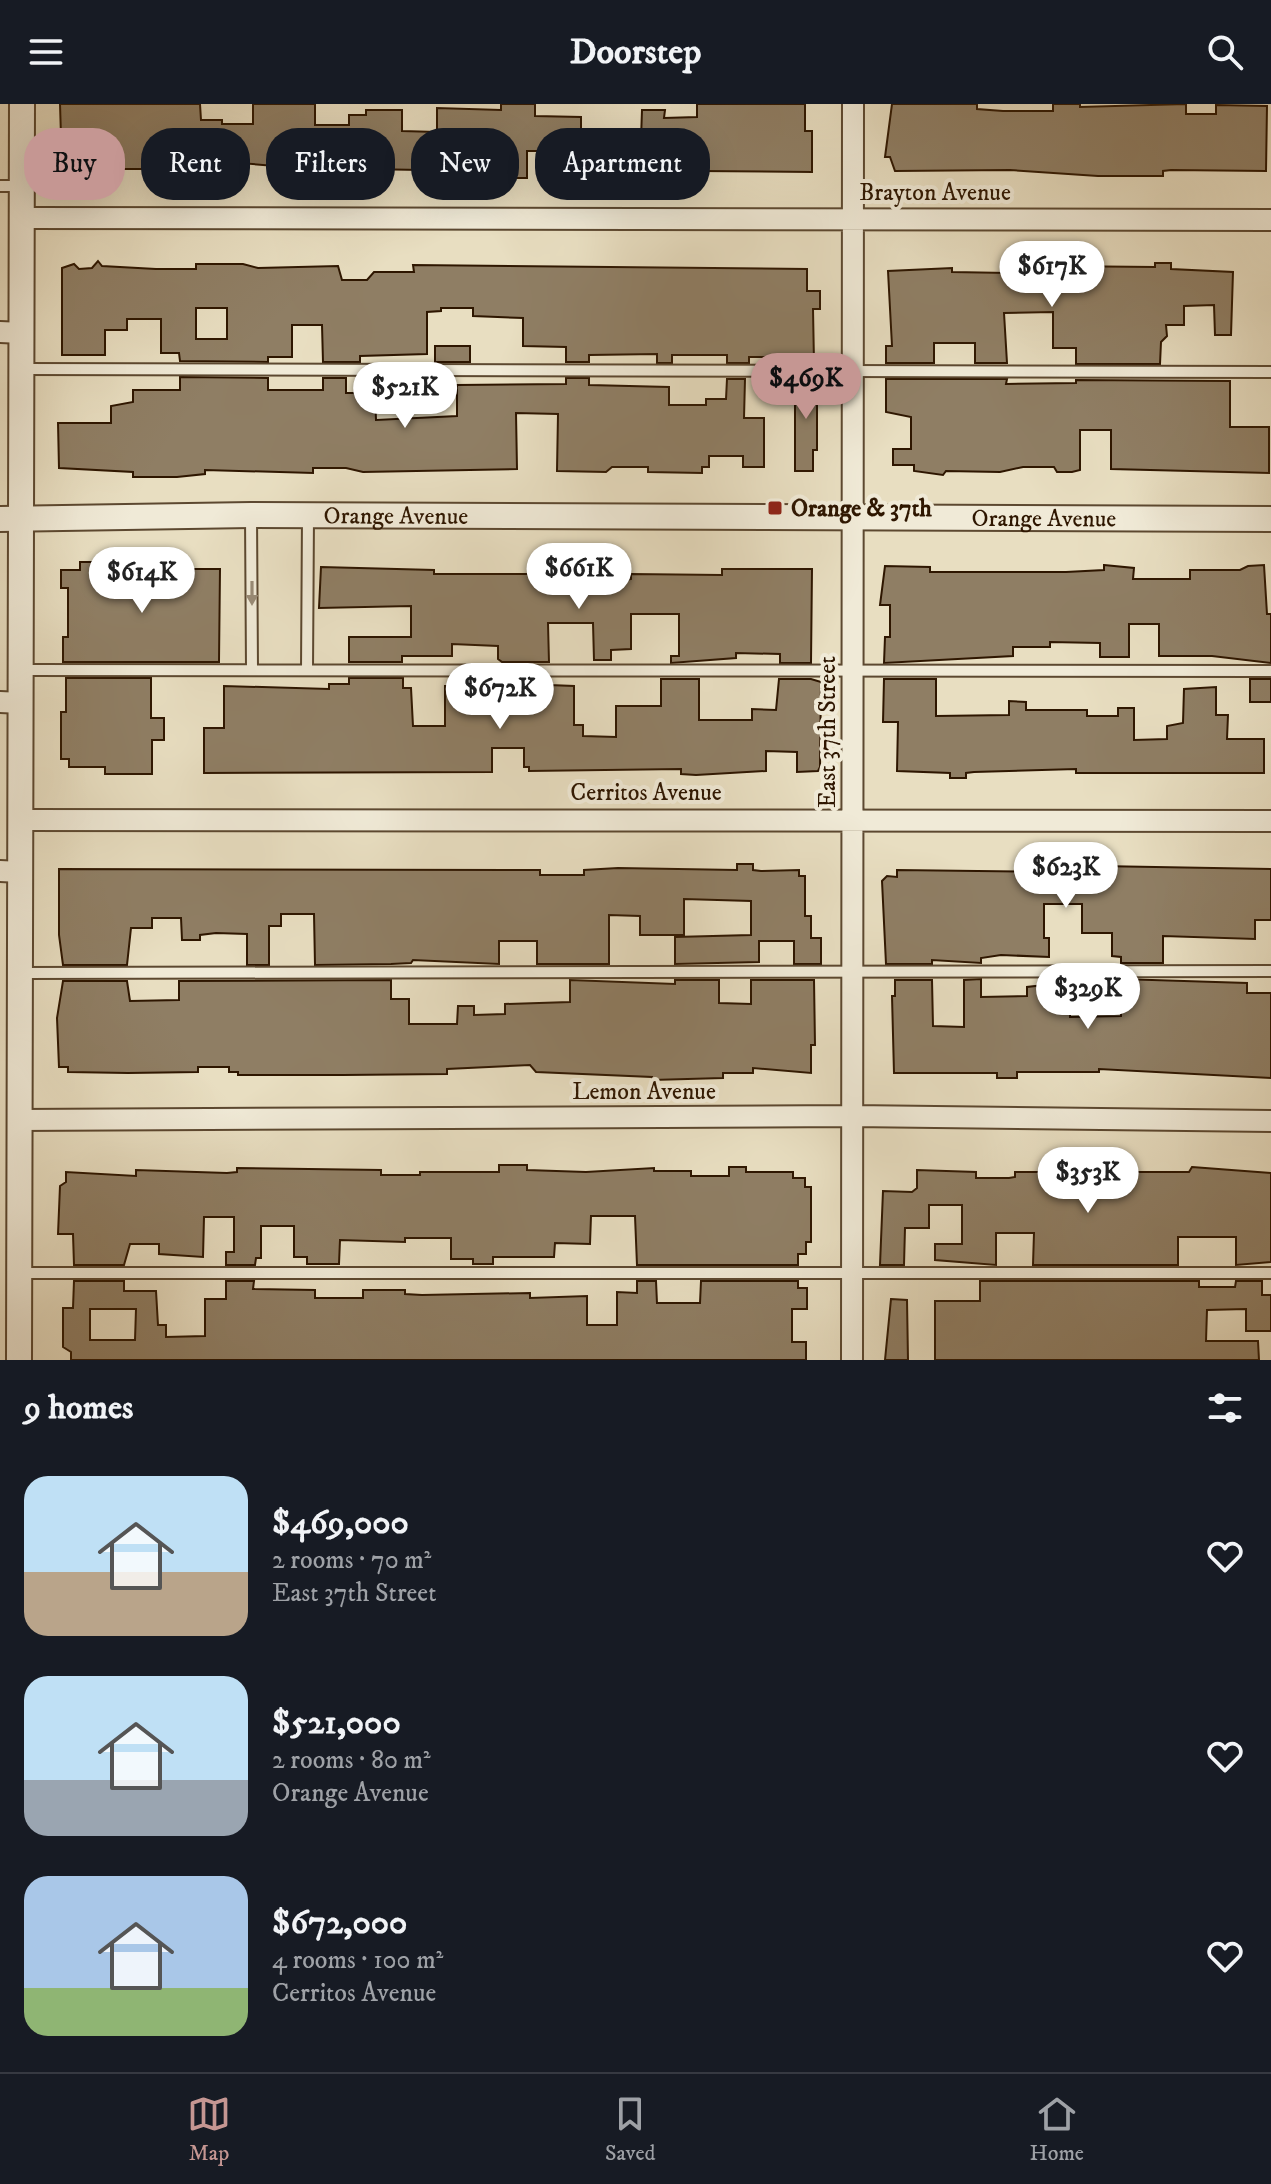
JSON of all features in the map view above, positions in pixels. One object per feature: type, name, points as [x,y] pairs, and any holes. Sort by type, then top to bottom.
[{"type":"street","points":[[19,1360],[14,1314],[19,1273],[20,973],[10,872],[20,820],[11,702],[22,670],[11,519],[22,369],[11,332],[22,218],[11,186],[22,104]]},
{"type":"street","name":"East 37th Street","points":[[852,1360],[853,104]]},
{"type":"street","name":"Brayton Avenue","points":[[22,218],[1271,220]]},
{"type":"street","name":"Orange Avenue","points":[[11,519],[251,515],[1271,519]]},
{"type":"street","name":"Cerritos Avenue","points":[[20,820],[853,818],[1271,821]]},
{"type":"street","name":"Lemon Avenue","points":[[18,1120],[853,1116],[1271,1121]]},
{"type":"lane","points":[[22,369],[1271,372]]},
{"type":"lane","points":[[251,515],[252,670]]},
{"type":"lane","points":[[307,670],[308,516]]},
{"type":"lane","points":[[22,670],[1271,671]]},
{"type":"lane","points":[[20,973],[853,969],[1271,971]]},
{"type":"lane","points":[[19,1273],[1271,1273]]},
{"type":"building","points":[[60,104],[200,104],[201,120],[222,120],[222,124],[253,124],[253,104],[315,104],[315,125],[349,125],[349,115],[366,115],[366,110],[402,110],[402,131],[411,131],[411,170],[395,170],[395,128],[266,128],[266,165],[250,164],[250,128],[141,128],[141,169],[125,169],[125,128],[61,128]]},
{"type":"building","points":[[501,104],[535,104],[535,116],[581,117],[581,128],[535,128],[535,151],[527,151],[527,178],[519,178],[519,128],[437,128],[437,108],[501,110]]},
{"type":"building","points":[[697,104],[805,104],[805,131],[812,131],[812,172],[710,171],[710,128],[641,128],[642,110],[665,110],[664,118],[697,117]]},
{"type":"building","points":[[892,104],[977,104],[977,109],[1053,111],[1053,104],[1080,104],[1080,107],[1186,104],[1186,114],[1216,114],[1216,105],[1267,106],[1266,171],[1171,170],[1163,171],[1163,176],[1098,176],[1010,170],[895,171],[890,157],[885,157]]},
{"type":"building","points":[[98,261],[102,266],[156,269],[196,269],[196,264],[243,264],[258,268],[338,266],[342,280],[367,280],[374,272],[414,272],[413,265],[807,269],[807,291],[820,291],[820,309],[813,309],[814,363],[796,363],[796,357],[749,357],[749,363],[727,363],[727,355],[672,355],[672,363],[657,363],[657,354],[589,355],[589,362],[566,362],[566,347],[523,346],[523,318],[473,316],[473,308],[441,308],[441,311],[427,312],[427,354],[360,356],[360,362],[323,362],[322,325],[292,325],[292,357],[268,357],[268,362],[180,361],[179,353],[161,353],[161,319],[127,319],[127,330],[105,330],[105,355],[62,355],[62,268],[74,264],[79,269],[92,268]],"holes":[[[196,308],[227,308],[227,339],[196,339]]]},
{"type":"building","points":[[1155,263],[1171,263],[1171,269],[1233,272],[1231,335],[1215,335],[1214,305],[1184,306],[1184,325],[1166,325],[1167,336],[1161,342],[1160,364],[1076,364],[1076,348],[1053,348],[1053,312],[1004,313],[1007,363],[975,363],[975,343],[934,343],[934,363],[886,363],[886,346],[892,346],[888,271],[952,268],[952,272],[1008,273],[1008,269],[1053,266],[1155,267]]},
{"type":"building","points":[[435,346],[470,346],[470,362],[435,362]]},
{"type":"building","points":[[180,377],[268,378],[268,390],[323,390],[323,378],[346,378],[346,393],[375,393],[376,420],[457,416],[457,385],[566,384],[566,378],[589,378],[589,385],[669,387],[669,405],[706,405],[706,399],[726,399],[727,379],[745,379],[744,418],[764,418],[764,467],[743,467],[743,456],[709,456],[709,467],[702,467],[702,473],[648,472],[648,467],[612,467],[606,472],[557,471],[558,414],[516,413],[517,469],[363,472],[346,468],[313,468],[313,473],[205,470],[205,474],[177,477],[133,477],[133,472],[59,468],[58,423],[111,423],[111,406],[133,402],[133,390],[180,390]]},
{"type":"building","points":[[795,379],[824,379],[824,395],[817,395],[817,450],[813,450],[813,471],[795,471]]},
{"type":"building","points":[[886,379],[1007,379],[1006,384],[1076,383],[1076,380],[1230,381],[1230,427],[1269,427],[1269,473],[1111,469],[1111,430],[1080,430],[1080,470],[1072,472],[1057,472],[1054,467],[1023,467],[1000,472],[946,471],[943,475],[914,471],[914,465],[893,465],[893,449],[911,449],[911,417],[886,412]]},
{"type":"building","points":[[80,562],[106,562],[106,569],[220,569],[219,662],[63,662],[63,637],[68,637],[68,588],[61,588],[61,570],[80,570]]},
{"type":"building","points":[[1104,565],[1134,568],[1133,579],[1190,579],[1190,570],[1240,570],[1264,565],[1267,614],[1271,614],[1271,663],[1212,656],[1159,656],[1159,624],[1129,624],[1129,657],[1100,657],[1100,643],[1050,642],[1050,647],[1013,647],[1013,656],[884,663],[885,637],[890,637],[890,605],[880,605],[885,566],[930,567],[930,572],[1066,572],[1104,570]]},
{"type":"building","points":[[321,567],[434,570],[434,574],[535,574],[535,570],[563,570],[563,574],[583,574],[583,580],[622,581],[631,579],[631,574],[722,575],[722,569],[812,569],[811,663],[780,663],[780,654],[736,653],[736,658],[671,663],[671,656],[679,656],[679,614],[631,614],[631,649],[611,650],[611,660],[594,660],[593,623],[548,623],[549,662],[502,662],[498,659],[498,646],[452,644],[452,656],[402,656],[402,662],[349,662],[349,637],[411,637],[411,606],[319,608]]},
{"type":"building","points":[[66,678],[151,678],[151,718],[164,718],[164,740],[152,740],[152,774],[105,774],[105,767],[69,767],[69,759],[61,759],[61,712],[66,712]]},
{"type":"building","points":[[349,678],[403,678],[403,688],[411,688],[413,726],[445,726],[445,686],[470,686],[469,693],[501,693],[502,678],[549,678],[549,685],[574,686],[574,725],[583,725],[583,736],[616,737],[616,706],[661,706],[661,679],[699,679],[699,720],[752,720],[752,709],[776,710],[779,679],[811,679],[821,682],[820,767],[818,771],[797,772],[797,752],[766,751],[766,771],[696,775],[681,774],[681,769],[529,771],[529,767],[524,767],[524,748],[492,748],[492,772],[204,773],[204,728],[224,728],[224,686],[329,689],[329,684],[349,684]]},
{"type":"building","points":[[884,679],[936,679],[936,716],[1009,715],[1009,701],[1026,702],[1026,710],[1087,710],[1087,716],[1118,716],[1118,708],[1134,708],[1134,740],[1167,739],[1167,726],[1183,723],[1184,689],[1216,687],[1216,715],[1228,715],[1227,739],[1264,739],[1264,773],[1076,773],[1076,769],[974,772],[966,773],[966,778],[950,778],[950,773],[897,771],[898,722],[883,722]]},
{"type":"building","points":[[1250,679],[1271,679],[1271,702],[1250,702]]},
{"type":"building","points":[[737,864],[753,864],[753,870],[761,871],[799,870],[799,876],[805,876],[805,916],[811,916],[811,938],[821,938],[821,964],[794,964],[794,941],[759,941],[759,962],[675,964],[675,937],[751,935],[751,901],[684,899],[684,935],[640,935],[640,916],[609,915],[609,964],[537,964],[537,941],[499,941],[499,964],[413,960],[411,963],[315,965],[314,914],[281,914],[281,926],[269,926],[269,965],[247,965],[247,934],[216,933],[200,935],[200,940],[182,940],[181,918],[152,918],[152,928],[131,928],[127,965],[63,965],[59,935],[59,869],[540,870],[540,875],[584,875],[584,870],[618,868],[737,870]]},
{"type":"building","points":[[1098,866],[1271,869],[1271,920],[1255,920],[1255,939],[1163,936],[1163,963],[1121,963],[1121,957],[1112,956],[1112,933],[1082,933],[1082,904],[1044,904],[1044,938],[1049,938],[1049,957],[1001,955],[981,958],[981,963],[932,960],[932,964],[886,964],[882,881],[887,876],[897,877],[897,870],[1055,872],[1098,869]]},
{"type":"building","points":[[981,979],[981,997],[1027,996],[1027,987],[1070,982],[1070,1017],[1121,1016],[1121,979],[1247,983],[1247,993],[1271,993],[1271,1078],[1099,1069],[1099,1072],[1017,1072],[1017,1078],[997,1078],[997,1073],[894,1073],[892,996],[895,996],[895,980],[932,980],[933,1026],[964,1027],[964,980]]},
{"type":"building","points":[[391,980],[391,999],[409,999],[409,1024],[457,1024],[458,1006],[474,1006],[474,1015],[505,1014],[505,1004],[570,1002],[570,980],[675,984],[675,980],[719,980],[719,1003],[751,1004],[751,980],[814,980],[815,1045],[811,1045],[811,1073],[753,1068],[753,1073],[723,1073],[723,1078],[652,1080],[652,1077],[536,1072],[530,1065],[447,1069],[447,1074],[343,1075],[238,1075],[238,1072],[229,1072],[229,1067],[198,1067],[198,1072],[128,1073],[68,1072],[68,1067],[59,1067],[57,1018],[63,981],[127,981],[130,1001],[179,1000],[179,981]]},
{"type":"building","points":[[499,1165],[527,1165],[527,1170],[586,1172],[654,1168],[654,1171],[691,1171],[691,1176],[729,1176],[729,1167],[746,1167],[746,1172],[793,1172],[793,1178],[805,1178],[805,1187],[811,1187],[811,1242],[806,1242],[806,1254],[798,1254],[798,1265],[637,1265],[635,1216],[591,1216],[590,1244],[555,1243],[554,1257],[493,1257],[493,1264],[473,1264],[473,1259],[451,1259],[451,1238],[405,1238],[405,1242],[340,1240],[339,1264],[307,1264],[307,1257],[294,1257],[294,1226],[261,1226],[261,1258],[256,1258],[255,1265],[226,1265],[226,1252],[234,1252],[234,1217],[204,1217],[203,1257],[159,1254],[159,1244],[130,1244],[124,1265],[74,1265],[73,1234],[58,1234],[60,1186],[66,1182],[66,1172],[136,1176],[136,1170],[227,1173],[237,1172],[237,1168],[381,1170],[381,1175],[420,1175],[420,1172],[499,1172]]},
{"type":"building","points":[[1192,1167],[1271,1173],[1271,1262],[1236,1265],[1236,1237],[1178,1237],[1178,1265],[1033,1265],[1034,1233],[996,1233],[996,1265],[935,1260],[935,1244],[962,1244],[962,1205],[929,1205],[929,1228],[905,1228],[904,1265],[880,1265],[883,1191],[912,1192],[917,1188],[917,1170],[976,1172],[976,1178],[1009,1178],[1015,1177],[1015,1172],[1189,1172]]},
{"type":"building","points":[[74,1281],[124,1281],[124,1291],[156,1291],[158,1325],[166,1325],[166,1337],[205,1336],[205,1299],[226,1299],[226,1281],[254,1281],[253,1289],[315,1290],[315,1298],[363,1298],[363,1290],[405,1290],[405,1294],[422,1295],[530,1293],[530,1298],[587,1296],[587,1325],[617,1325],[617,1292],[637,1293],[637,1281],[656,1281],[657,1303],[700,1303],[701,1281],[798,1281],[798,1288],[807,1288],[807,1309],[792,1309],[792,1342],[806,1342],[806,1360],[71,1360],[71,1352],[63,1347],[63,1308],[73,1308]],"holes":[[[90,1309],[136,1309],[135,1340],[90,1340]]]},
{"type":"building","points":[[980,1281],[1199,1281],[1199,1287],[1235,1287],[1236,1281],[1262,1281],[1262,1295],[1271,1295],[1271,1331],[1246,1331],[1246,1309],[1207,1310],[1206,1341],[1258,1341],[1259,1360],[935,1360],[935,1301],[980,1301]]},
{"type":"building","points":[[891,1299],[907,1300],[908,1360],[885,1360]]},
{"type":"place","name":"Orange & 37th","points":[[775,508]]}]
